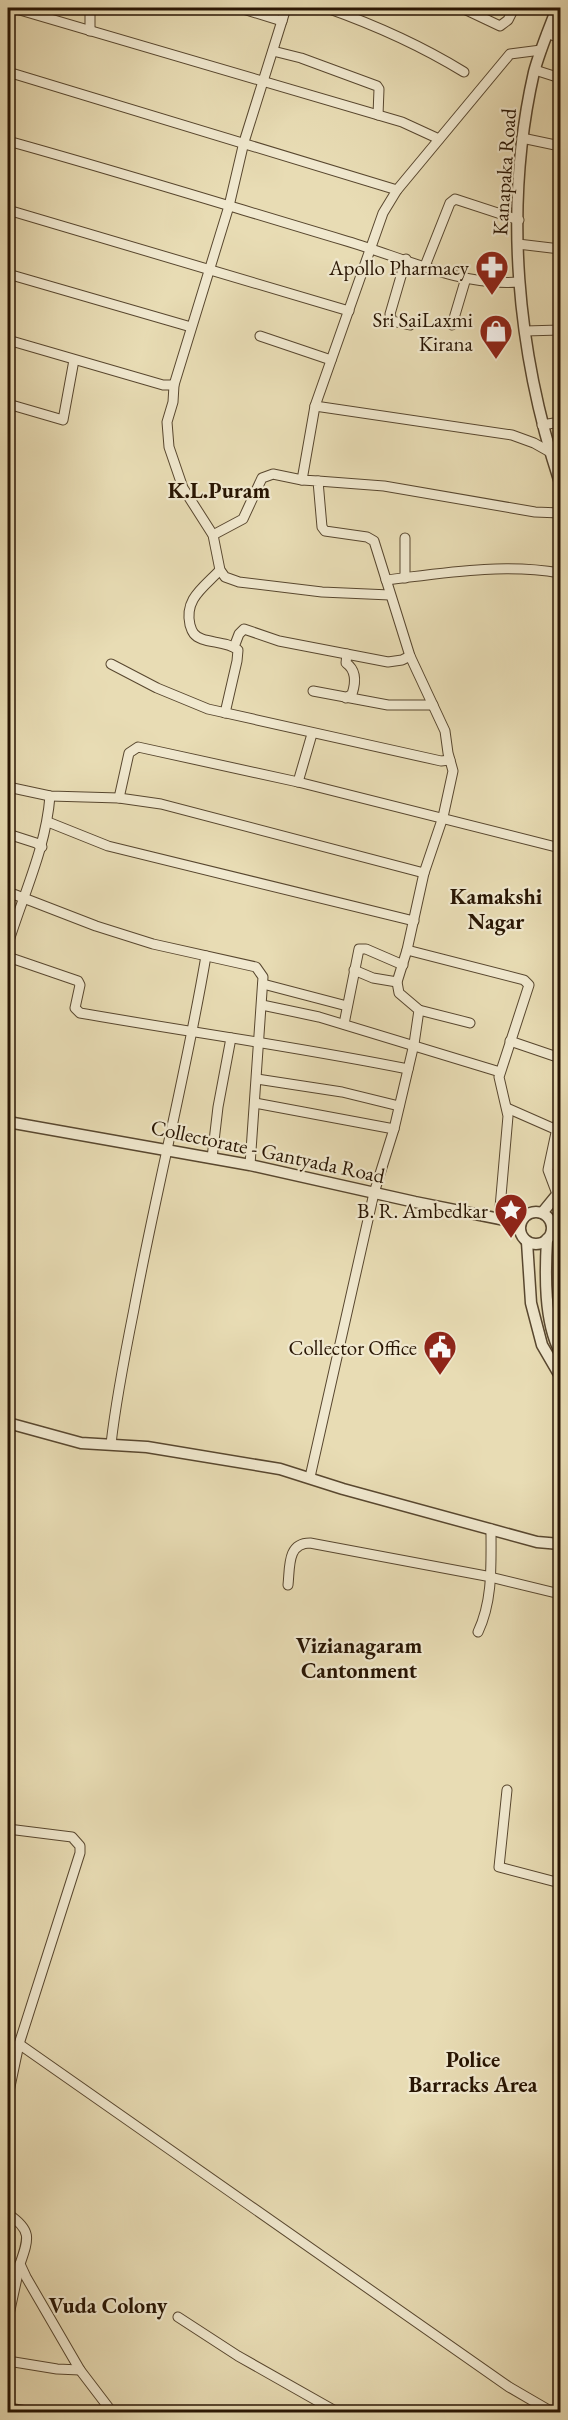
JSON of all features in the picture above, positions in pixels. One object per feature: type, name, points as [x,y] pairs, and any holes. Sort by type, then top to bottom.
[{"type":"street","points":[[13,8],[402,122],[438,139]]},
{"type":"street","points":[[90,8],[90,31]]},
{"type":"street","points":[[240,8],[282,21]]},
{"type":"street","points":[[286,8],[244,142],[229,206],[174,385],[173,402],[167,422],[169,447],[183,488],[213,535],[220,570],[225,577],[239,582],[322,592],[390,595]]},
{"type":"street","points":[[327,8],[378,26],[426,48],[464,72]]},
{"type":"street","points":[[462,8],[500,26],[508,20],[514,8]]},
{"type":"street","name":"Kanapaka Road","points":[[557,8],[535,70],[522,138],[518,244],[519,282],[531,376],[542,425],[561,483]]},
{"type":"street","points":[[547,33],[561,38]]},
{"type":"street","points":[[302,480],[315,406],[383,213],[397,190],[510,54],[541,50]]},
{"type":"street","points":[[273,51],[301,58],[377,86],[379,89],[378,115]]},
{"type":"street","points":[[535,70],[561,78]]},
{"type":"street","points":[[8,72],[397,190]]},
{"type":"street","points":[[522,138],[561,146]]},
{"type":"street","points":[[8,141],[466,278],[487,282],[519,282]]},
{"type":"street","points":[[425,266],[450,203],[455,199],[519,220]]},
{"type":"street","points":[[8,210],[349,311]]},
{"type":"street","points":[[518,244],[561,249]]},
{"type":"street","points":[[406,260],[390,314],[392,321],[410,325]]},
{"type":"street","points":[[8,274],[191,327]]},
{"type":"street","points":[[452,325],[466,278]]},
{"type":"street","points":[[525,331],[561,330]]},
{"type":"street","points":[[260,336],[331,360]]},
{"type":"street","points":[[8,340],[163,385],[174,385]]},
{"type":"street","points":[[8,404],[63,420],[74,360]]},
{"type":"street","points":[[315,406],[512,435],[550,452]]},
{"type":"street","points":[[542,425],[561,422]]},
{"type":"street","points":[[213,535],[243,519],[262,478],[273,474],[302,480],[384,486],[535,512],[561,513]]},
{"type":"street","points":[[310,1478],[375,1193],[394,1129],[414,1044],[419,1010],[415,1004],[399,993],[397,982],[407,950],[424,873],[443,817],[453,777],[445,731],[410,656],[372,538],[325,531],[322,527],[318,481]]},
{"type":"street","points":[[405,538],[405,578]]},
{"type":"street","points":[[386,580],[484,568],[561,573]]},
{"type":"street","points":[[220,570],[189,604],[188,616],[192,632],[197,637],[234,647],[239,653],[225,713]]},
{"type":"street","points":[[234,647],[239,634],[244,629],[279,640],[395,662],[410,656]]},
{"type":"street","points":[[346,698],[352,694],[355,677],[351,666],[346,663],[347,654]]},
{"type":"street","points":[[111,664],[157,688],[208,709],[312,734],[441,761],[450,760]]},
{"type":"street","points":[[314,691],[388,705],[433,705]]},
{"type":"street","points":[[298,782],[312,734]]},
{"type":"street","points":[[119,798],[129,753],[138,747],[298,782],[561,848]]},
{"type":"street","points":[[8,787],[50,796],[119,798],[202,813],[424,873]]},
{"type":"street","points":[[8,944],[22,898],[42,847],[48,822],[50,796]]},
{"type":"street","points":[[48,822],[108,846],[414,921]]},
{"type":"street","points":[[8,834],[42,847]]},
{"type":"street","points":[[8,892],[96,926],[153,944],[256,967],[262,974],[263,984],[250,1165]]},
{"type":"street","points":[[344,1024],[357,952],[363,948],[403,965]]},
{"type":"street","points":[[407,950],[527,982],[529,989],[500,1072],[499,1084],[507,1108],[499,1219]]},
{"type":"street","points":[[111,1444],[121,1375],[165,1149],[193,1033],[206,956]]},
{"type":"street","points":[[8,957],[78,981],[80,985],[75,1008],[80,1013],[408,1069]]},
{"type":"street","points":[[354,970],[373,978],[397,982]]},
{"type":"street","points":[[263,984],[347,1006]]},
{"type":"street","points":[[262,1005],[344,1024],[500,1072]]},
{"type":"street","points":[[419,1010],[470,1023]]},
{"type":"street","points":[[212,1158],[218,1107],[231,1038]]},
{"type":"street","points":[[510,1041],[561,1058]]},
{"type":"street","points":[[256,1078],[342,1092],[399,1106]]},
{"type":"street","points":[[255,1103],[394,1129]]},
{"type":"street","points":[[507,1108],[557,1130]]},
{"type":"street","points":[[542,1213],[559,1192],[548,1170],[561,1114]]},
{"type":"street","name":"Collectorate - Gantyada Road","points":[[8,1122],[250,1165],[520,1223]]},
{"type":"street","points":[[561,1352],[545,1273],[553,1234],[550,1220],[542,1213],[526,1214],[520,1223],[520,1233],[527,1242],[531,1303],[542,1345],[561,1376]]},
{"type":"street","points":[[527,1242],[537,1244],[553,1234]]},
{"type":"street","points":[[528,1276],[545,1273]]},
{"type":"street","points":[[8,1423],[81,1443],[194,1453],[280,1468],[537,1542],[561,1544]]},
{"type":"street","points":[[478,1632],[486,1613],[491,1578],[491,1529]]},
{"type":"street","points":[[288,1585],[292,1552],[297,1545],[302,1543],[491,1578],[561,1594]]},
{"type":"street","points":[[507,1790],[499,1867],[561,1883]]},
{"type":"street","points":[[8,1830],[72,1837],[80,1846],[68,1894],[19,2044],[8,2096]]},
{"type":"street","points":[[19,2044],[508,2387],[552,2412]]},
{"type":"street","points":[[8,2214],[20,2222],[27,2232],[28,2239],[8,2319]]},
{"type":"street","points":[[20,2264],[80,2370],[112,2412]]},
{"type":"street","points":[[178,2318],[238,2356],[337,2412]]},
{"type":"street","points":[[8,2361],[57,2369],[80,2370]]},
{"type":"street","points":[[8,2409],[27,2412]]},
{"type":"place","name":"Apollo Pharmacy","points":[[492,296]]},
{"type":"place","name":"Sri SaiLaxmi Kirana","points":[[496,360]]},
{"type":"place","name":"B. R. Ambedkar","points":[[511,1239]]},
{"type":"place","name":"Collector Office","points":[[440,1376]]},
{"type":"district","name":"K.L.Puram","points":[[219,490]]},
{"type":"district","name":"Kamakshi Nagar","points":[[496,908]]},
{"type":"district","name":"Vizianagaram Cantonment","points":[[359,1658]]},
{"type":"district","name":"Police Barracks Area","points":[[473,2072]]},
{"type":"district","name":"Vuda Colony","points":[[108,2305]]}]
